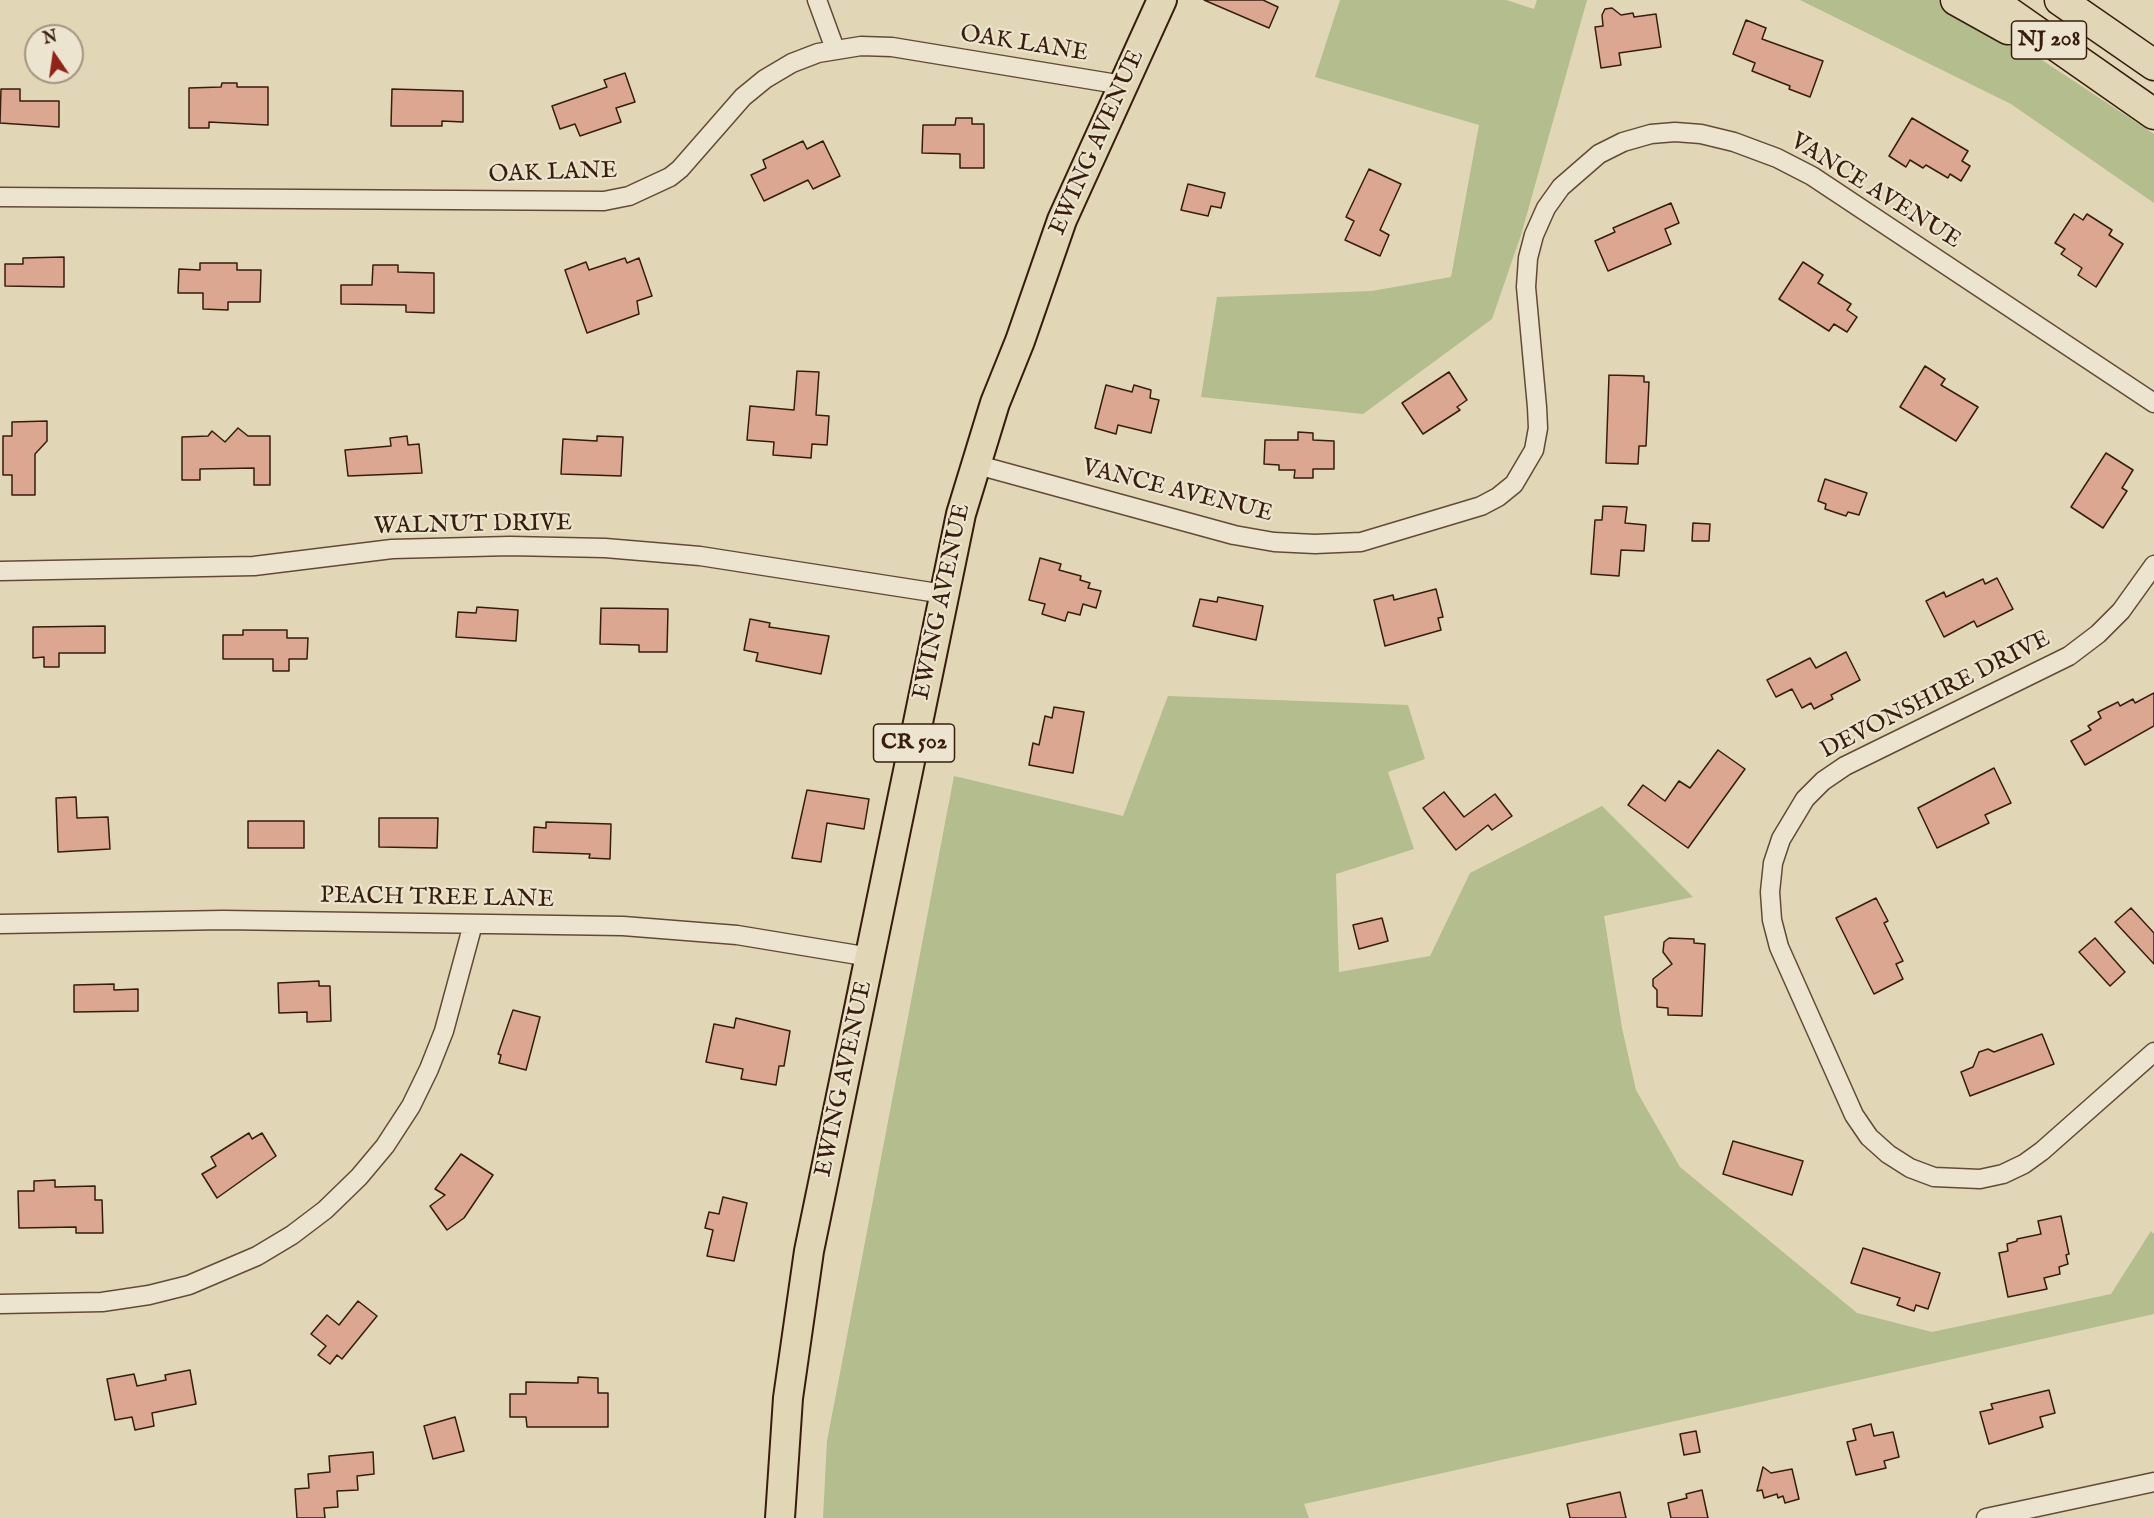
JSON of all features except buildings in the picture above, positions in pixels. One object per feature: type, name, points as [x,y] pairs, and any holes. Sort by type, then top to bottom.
[{"type":"highway","points":[[1956,0],[2106,81]]},
{"type":"highway","name":"NJ 208","points":[[1991,0],[2154,114]]},
{"type":"highway","name":"NJ 208","points":[[2061,0],[2154,65]]},
{"type":"highway","points":[[2075,0],[2110,34]]},
{"type":"main road","name":"EWING AVENUE","points":[[780,1518],[788,1398],[799,1310],[944,594],[974,464],[1062,219],[1162,0]]},
{"type":"street","points":[[817,0],[835,49]]},
{"type":"street","name":"OAK LANE","points":[[0,197],[604,201],[629,196],[670,177],[680,169],[743,97],[765,79],[792,63],[835,49],[861,46],[892,47],[1123,85]]},
{"type":"street","name":"VANCE AVENUE","points":[[974,464],[1234,535],[1274,542],[1315,544],[1361,542],[1481,506],[1498,497],[1514,484],[1534,450],[1538,428],[1537,407],[1526,287],[1531,246],[1546,208],[1572,175],[1599,154],[1623,142],[1651,134],[1675,132],[1701,134],[1734,142],[1777,158],[1812,176],[2154,402]]},
{"type":"street","name":"WALNUT DRIVE","points":[[0,571],[254,566],[392,549],[510,546],[605,548],[700,555],[944,594]]},
{"type":"street","name":"DEVONSHIRE DRIVE","points":[[2154,565],[2121,611],[2098,634],[2069,656],[1845,766],[1823,781],[1805,799],[1781,839],[1773,863],[1770,892],[1772,920],[1779,947],[1854,1115],[1875,1143],[1888,1155],[1910,1168],[1935,1177],[1980,1179],[2024,1164],[2042,1151],[2154,1052]]},
{"type":"street","name":"PEACH TREE LANE","points":[[0,924],[223,920],[667,928],[737,935],[870,957]]},
{"type":"street","points":[[0,1304],[102,1302],[149,1295],[189,1285],[257,1256],[292,1235],[325,1210],[359,1177],[385,1146],[411,1106],[444,1031],[473,924]]},
{"type":"street","points":[[1986,1518],[2154,1482]]},
{"type":"green space","points":[[1340,0],[1506,0],[1534,9],[1537,0],[1587,0],[1521,235],[1492,319],[1363,414],[1201,397],[1217,297],[1372,291],[1451,277],[1479,125],[1315,77]]},
{"type":"green space","points":[[1800,0],[1951,0],[2154,134],[2154,203],[2011,104]]},
{"type":"green space","points":[[1168,696],[1408,705],[1425,759],[1388,772],[1414,849],[1336,874],[1339,972],[1430,956],[1470,873],[1602,806],[1693,897],[1604,916],[1622,1028],[1636,1090],[1680,1167],[1857,1313],[1932,1332],[2111,1294],[2151,1231],[2154,1234],[2154,1314],[1304,1504],[1309,1518],[823,1518],[827,1441],[954,776],[1123,816]]}]
